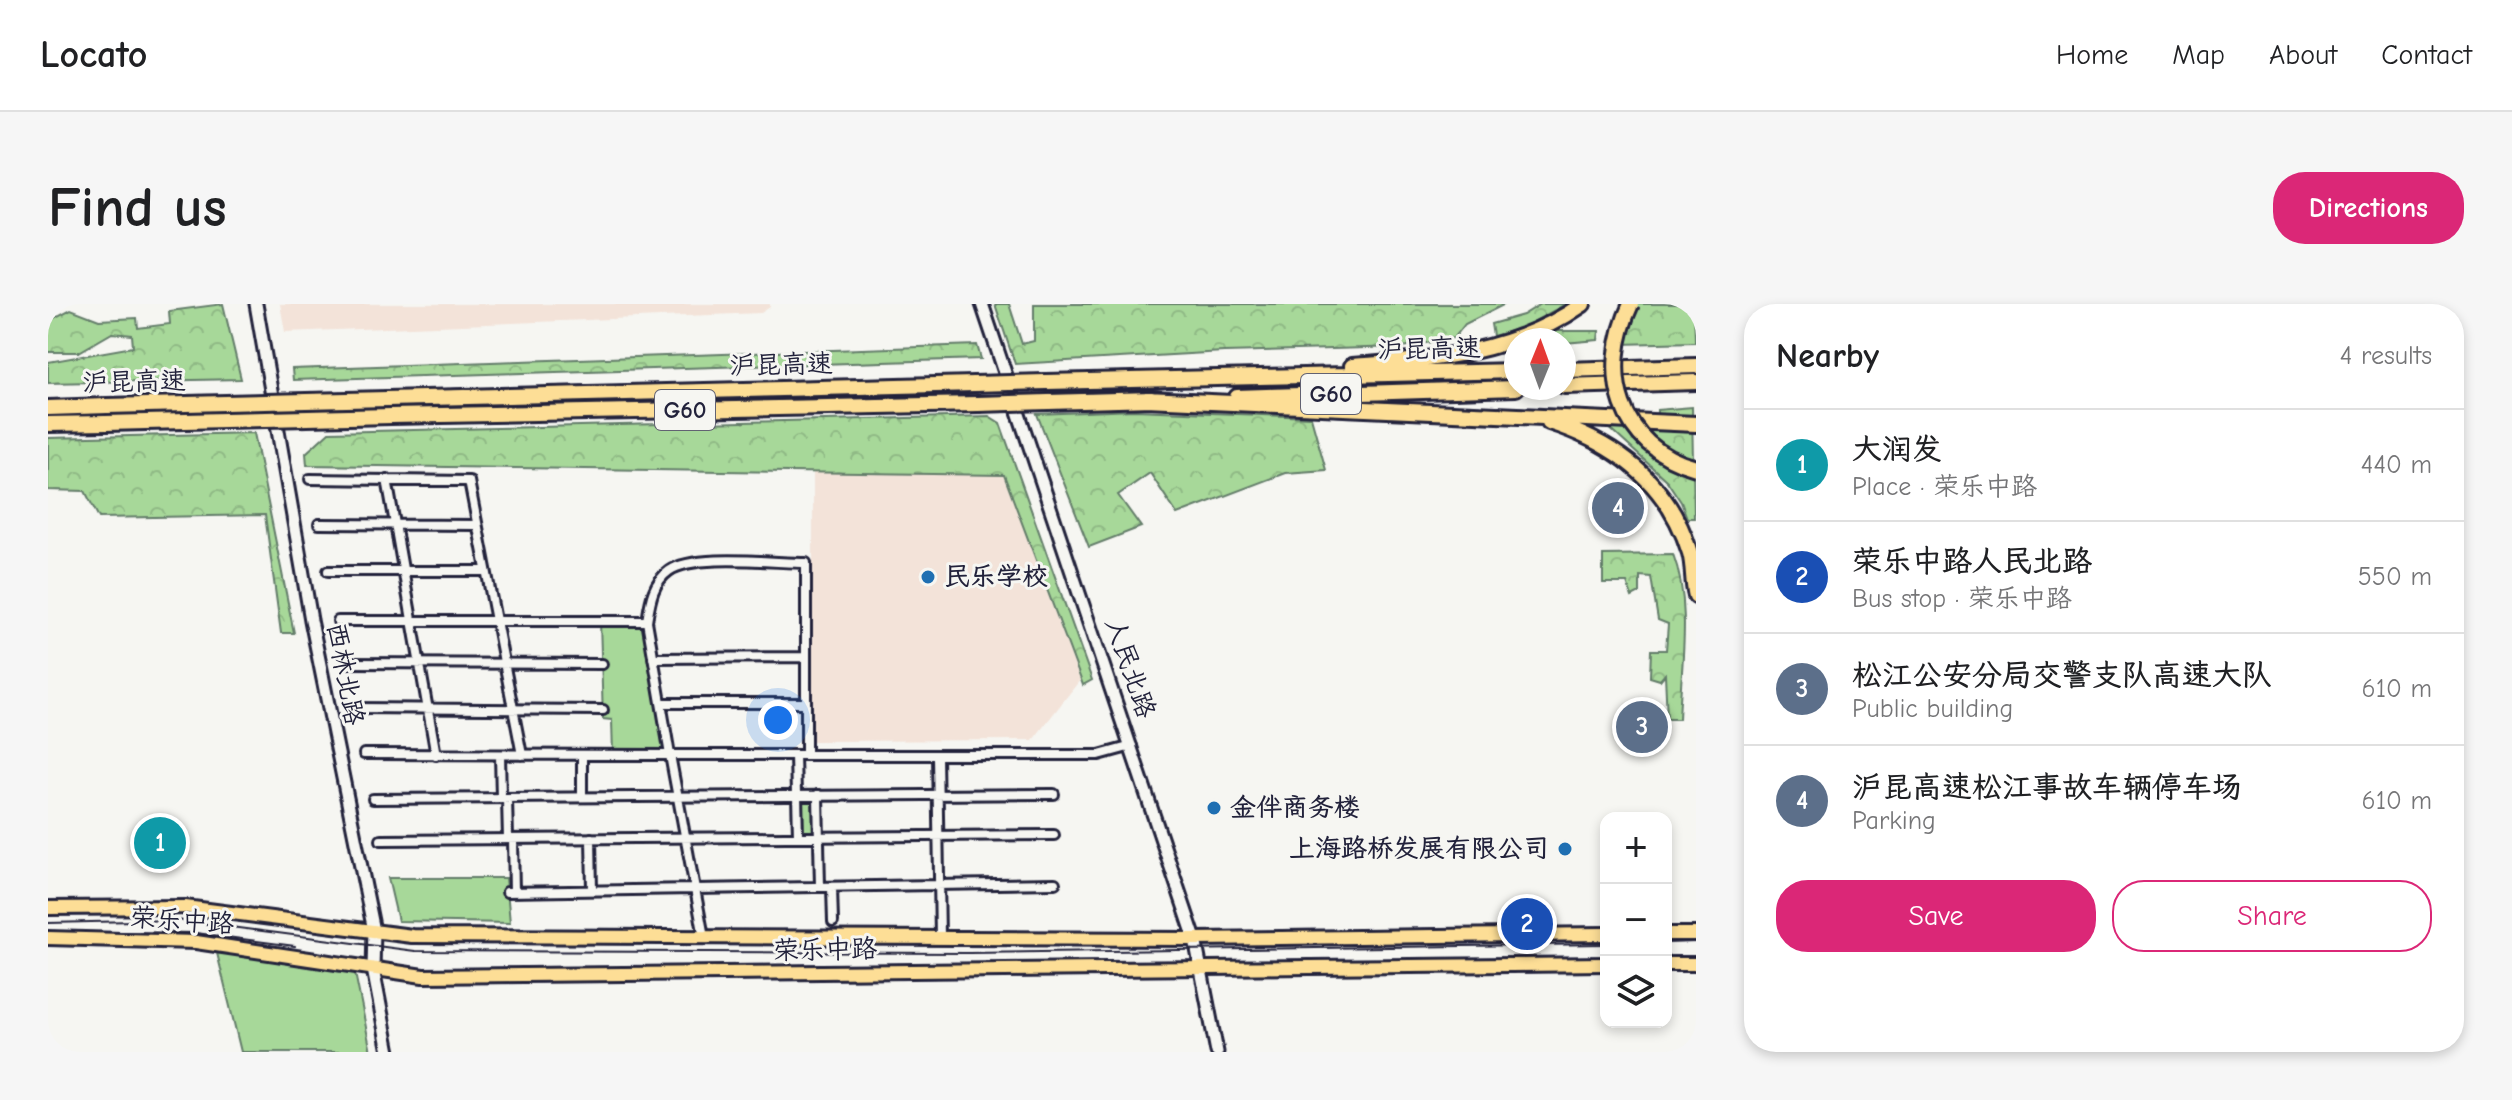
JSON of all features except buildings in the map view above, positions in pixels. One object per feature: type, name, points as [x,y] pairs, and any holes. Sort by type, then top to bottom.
[{"type":"highway","points":[[1146,380],[1459,356],[1534,333],[1583,304]]},
{"type":"highway","points":[[1631,304],[1622,326],[1614,363],[1623,409],[1648,442],[1666,455],[1696,468]]},
{"type":"highway","points":[[1576,369],[1696,364]]},
{"type":"highway","name":"沪昆高速","points":[[48,408],[1504,371]]},
{"type":"highway","points":[[1576,386],[1696,382]]},
{"type":"highway","name":"沪昆高速","points":[[48,424],[978,404],[1504,388]]},
{"type":"highway","points":[[1146,399],[1696,424]]},
{"type":"highway","points":[[1513,415],[1578,432],[1611,447],[1640,471],[1678,524],[1690,555],[1696,596]]},
{"type":"main road","name":"西林北路","points":[[256,304],[311,620],[374,931],[373,969],[389,1052]]},
{"type":"main road","name":"人民北路","points":[[982,304],[1195,939],[1217,1052]]},
{"type":"main road","name":"荣乐中路","points":[[48,908],[185,907],[412,936],[1195,939],[1600,934]]},
{"type":"main road","points":[[1672,934],[1696,934]]},
{"type":"main road","name":"荣乐中路","points":[[48,938],[196,942],[260,949],[423,976],[1600,964]]},
{"type":"main road","points":[[1672,964],[1696,964]]},
{"type":"street","points":[[310,479],[469,481],[522,755]]},
{"type":"street","points":[[387,479],[436,755]]},
{"type":"street","points":[[319,524],[477,525]]},
{"type":"street","points":[[704,937],[647,621],[651,593],[668,571],[689,562],[806,563],[806,755]]},
{"type":"street","points":[[328,571],[486,571]]},
{"type":"street","points":[[338,621],[647,621]]},
{"type":"street","points":[[653,658],[806,657]]},
{"type":"street","points":[[346,663],[602,664]]},
{"type":"street","points":[[661,703],[806,703]]},
{"type":"street","points":[[355,708],[603,710]]},
{"type":"street","points":[[364,754],[1099,755],[1132,746]]},
{"type":"street","points":[[500,755],[510,839],[510,892],[1055,883]]},
{"type":"street","points":[[582,755],[582,797]]},
{"type":"street","points":[[795,755],[798,836]]},
{"type":"street","points":[[937,755],[940,938]]},
{"type":"street","points":[[373,799],[1054,794]]},
{"type":"street","points":[[818,795],[820,887]]},
{"type":"street","points":[[381,840],[1054,835]]},
{"type":"street","points":[[591,838],[592,890]]},
{"type":"street","points":[[832,887],[833,922]]},
{"type":"shaded area","points":[[280,304],[770,304],[770,307],[761,313],[285,332]]},
{"type":"shaded area","name":"民乐学校","points":[[813,472],[1004,475],[1080,680],[1033,740],[813,741]]},
{"type":"green space","points":[[223,304],[241,379],[48,383],[48,362],[133,347],[132,335],[112,333],[79,352],[48,352],[48,321],[71,309],[99,320],[137,318],[138,328],[170,324],[169,311]]},
{"type":"green space","points":[[995,304],[1009,304],[1022,344],[1034,341],[1034,304],[1505,304],[1465,324],[1454,338],[1403,347],[1224,352],[1015,364]]},
{"type":"green space","points":[[1541,304],[1566,304],[1522,328],[1504,328],[1504,333],[1493,336],[1491,324],[1523,315]]},
{"type":"green space","points":[[1634,304],[1694,304],[1695,342],[1621,344]]},
{"type":"green space","points":[[1576,331],[1599,331],[1598,340],[1576,342]]},
{"type":"green space","points":[[977,345],[981,359],[293,380],[292,369]]},
{"type":"green space","points":[[1692,407],[1694,518],[1687,518],[1667,481],[1606,425],[1657,425],[1657,410]]},
{"type":"green space","points":[[1135,410],[1311,417],[1326,470],[1285,473],[1177,514],[1150,473],[1118,495],[1141,527],[1089,547],[1037,414]]},
{"type":"green space","points":[[989,416],[1000,423],[1092,680],[1083,685],[1004,475],[307,465],[306,453],[329,432]]},
{"type":"green space","points":[[254,433],[294,633],[281,633],[265,515],[99,518],[85,491],[48,490],[48,438]]},
{"type":"green space","points":[[1673,554],[1682,593],[1684,635],[1679,719],[1667,719],[1665,674],[1660,680],[1650,677],[1651,650],[1666,650],[1668,624],[1658,620],[1651,577],[1640,576],[1640,593],[1632,597],[1627,583],[1603,583],[1603,555]]},
{"type":"green space","points":[[600,621],[647,621],[670,755],[613,755],[612,720],[603,719]]},
{"type":"green space","points":[[818,795],[818,836],[798,836],[797,796]]},
{"type":"green space","points":[[388,878],[506,878],[510,923],[398,921]]},
{"type":"green space","points":[[217,953],[259,955],[355,973],[371,1052],[241,1052]]},
{"type":"tram line","points":[[48,923],[177,920],[415,951],[969,953],[1600,944]]},
{"type":"tram line","points":[[124,932],[196,933],[295,946]]},
{"type":"tram line","points":[[1672,943],[1696,942]]},
{"type":"place","name":"沪昆高速松江事故车辆停车场","points":[[1618,508]]},
{"type":"place","name":"民乐学校","points":[[928,577]]},
{"type":"place","name":"松江公安分局交警支队高速大队","points":[[1642,727]]},
{"type":"place","name":"金伴商务楼","points":[[1214,808]]},
{"type":"place","name":"大润发","points":[[160,843]]},
{"type":"place","name":"上海路桥发展有限公司","points":[[1565,849]]},
{"type":"place","name":"荣乐中路人民北路","points":[[1527,924]]}]
